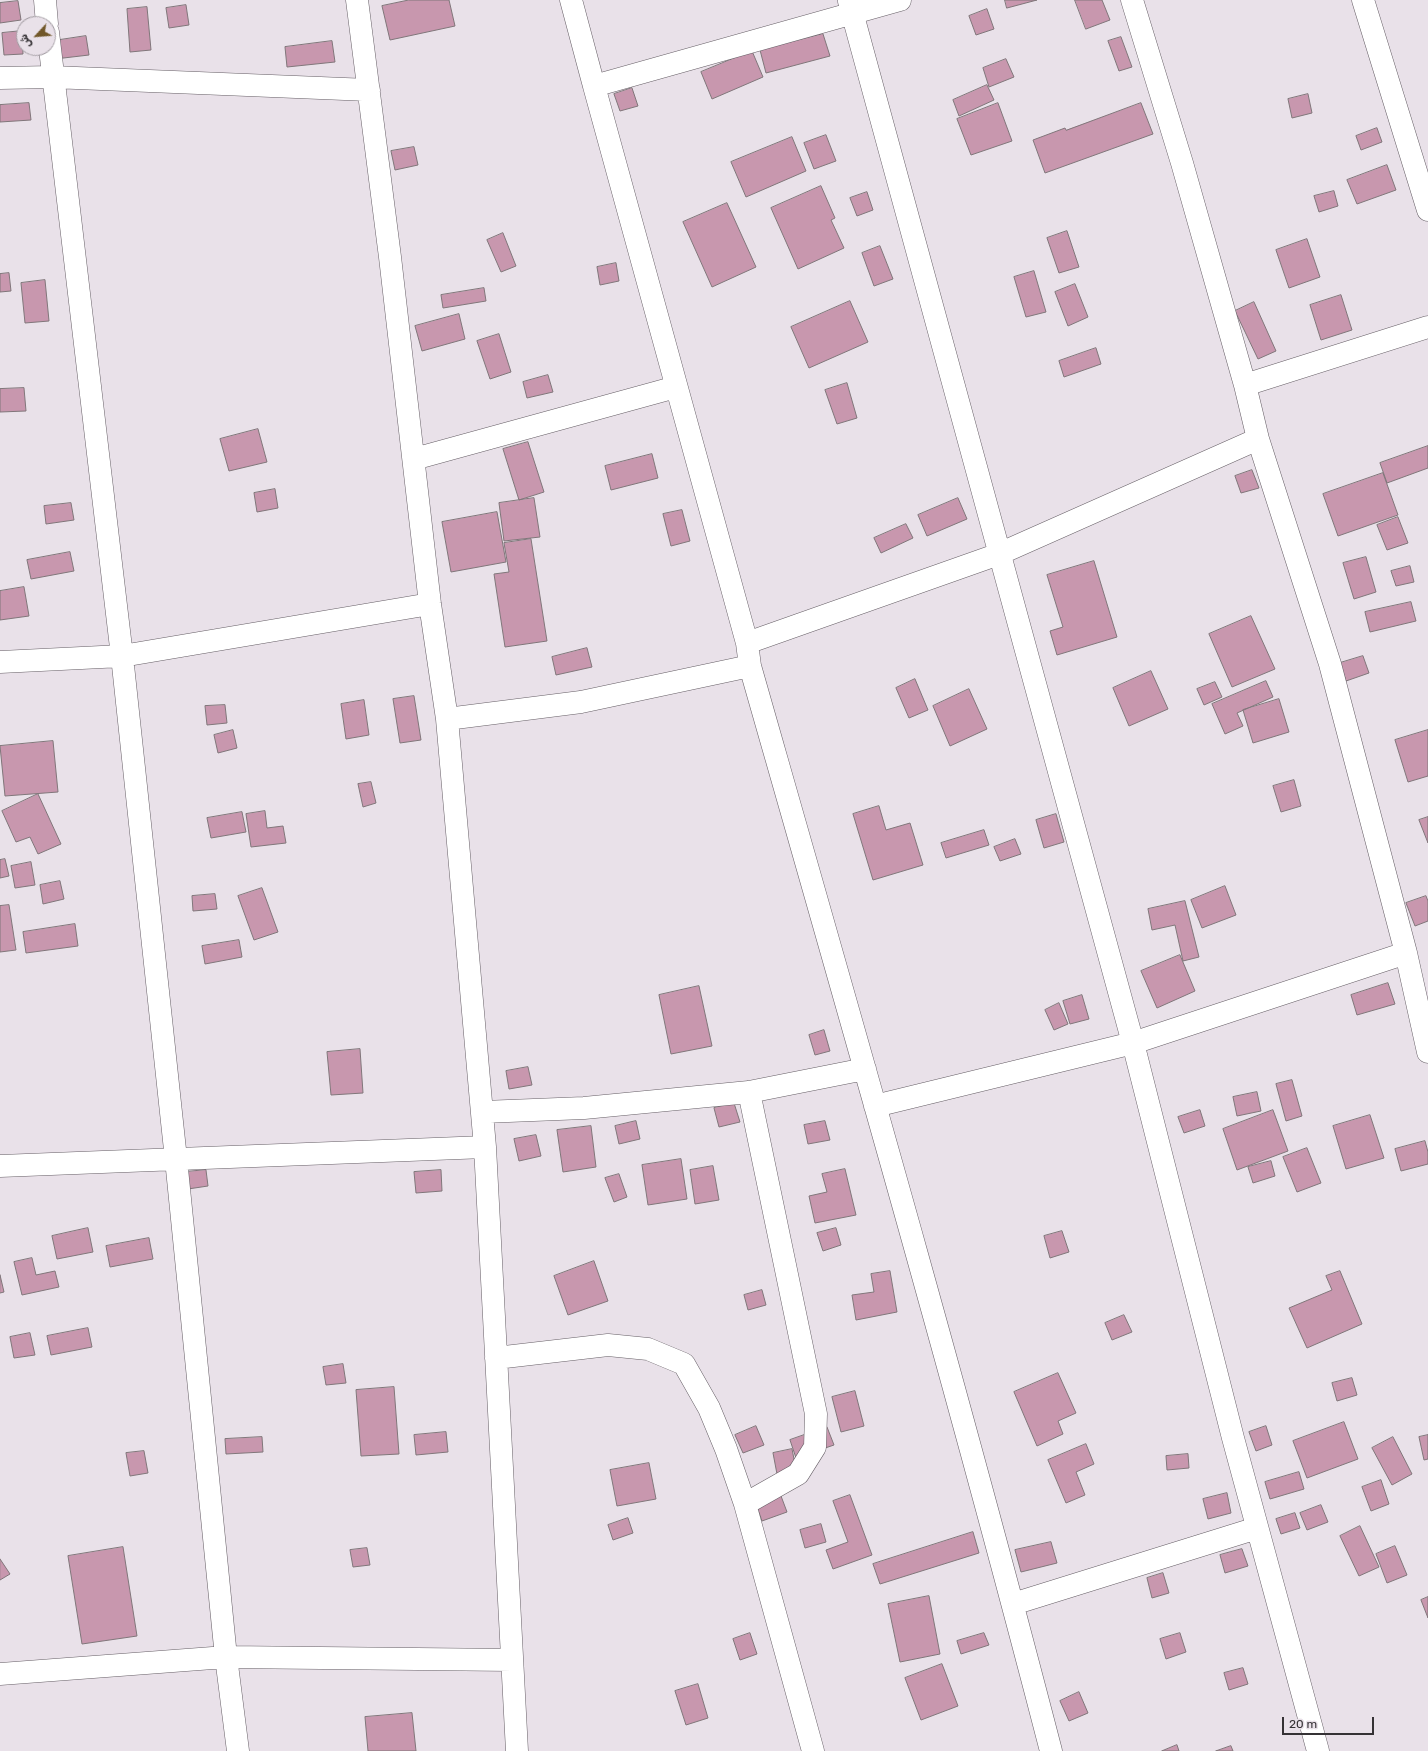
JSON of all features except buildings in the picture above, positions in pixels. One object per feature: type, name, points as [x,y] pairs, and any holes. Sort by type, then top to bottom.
[{"type":"street","points":[[45,0],[46,16]]},
{"type":"street","points":[[357,0],[414,459],[430,604],[447,719],[483,1112],[517,1751]]},
{"type":"street","points":[[570,0],[747,643],[750,666],[865,1069],[1013,1604],[1051,1751]]},
{"type":"street","points":[[594,86],[851,7],[900,0]]},
{"type":"street","points":[[1132,0],[1182,162],[1245,385],[1258,439],[1330,664],[1406,953],[1428,1052]]},
{"type":"street","points":[[1363,0],[1428,210]]},
{"type":"street","points":[[851,7],[1133,1043],[1257,1528],[1318,1751]]},
{"type":"street","points":[[50,56],[122,656],[176,1159],[226,1657],[238,1751]]},
{"type":"street","points":[[0,78],[52,77],[369,90]]},
{"type":"street","points":[[1245,385],[1428,327]]},
{"type":"street","points":[[414,459],[676,387]]},
{"type":"street","points":[[747,643],[999,554],[1258,439]]},
{"type":"street","points":[[0,662],[122,656],[430,604]]},
{"type":"street","points":[[447,719],[581,702],[750,666]]},
{"type":"street","points":[[875,1106],[1133,1043],[1406,953]]},
{"type":"street","points":[[483,1112],[584,1108],[749,1092],[865,1069]]},
{"type":"street","points":[[745,1504],[798,1474],[815,1447],[816,1414],[749,1092]]},
{"type":"street","points":[[0,1166],[485,1147]]},
{"type":"street","points":[[496,1358],[608,1345],[648,1349],[684,1364],[709,1408],[745,1504],[813,1751]]},
{"type":"street","points":[[1013,1604],[1257,1528]]},
{"type":"street","points":[[0,1674],[226,1657],[512,1660]]}]
